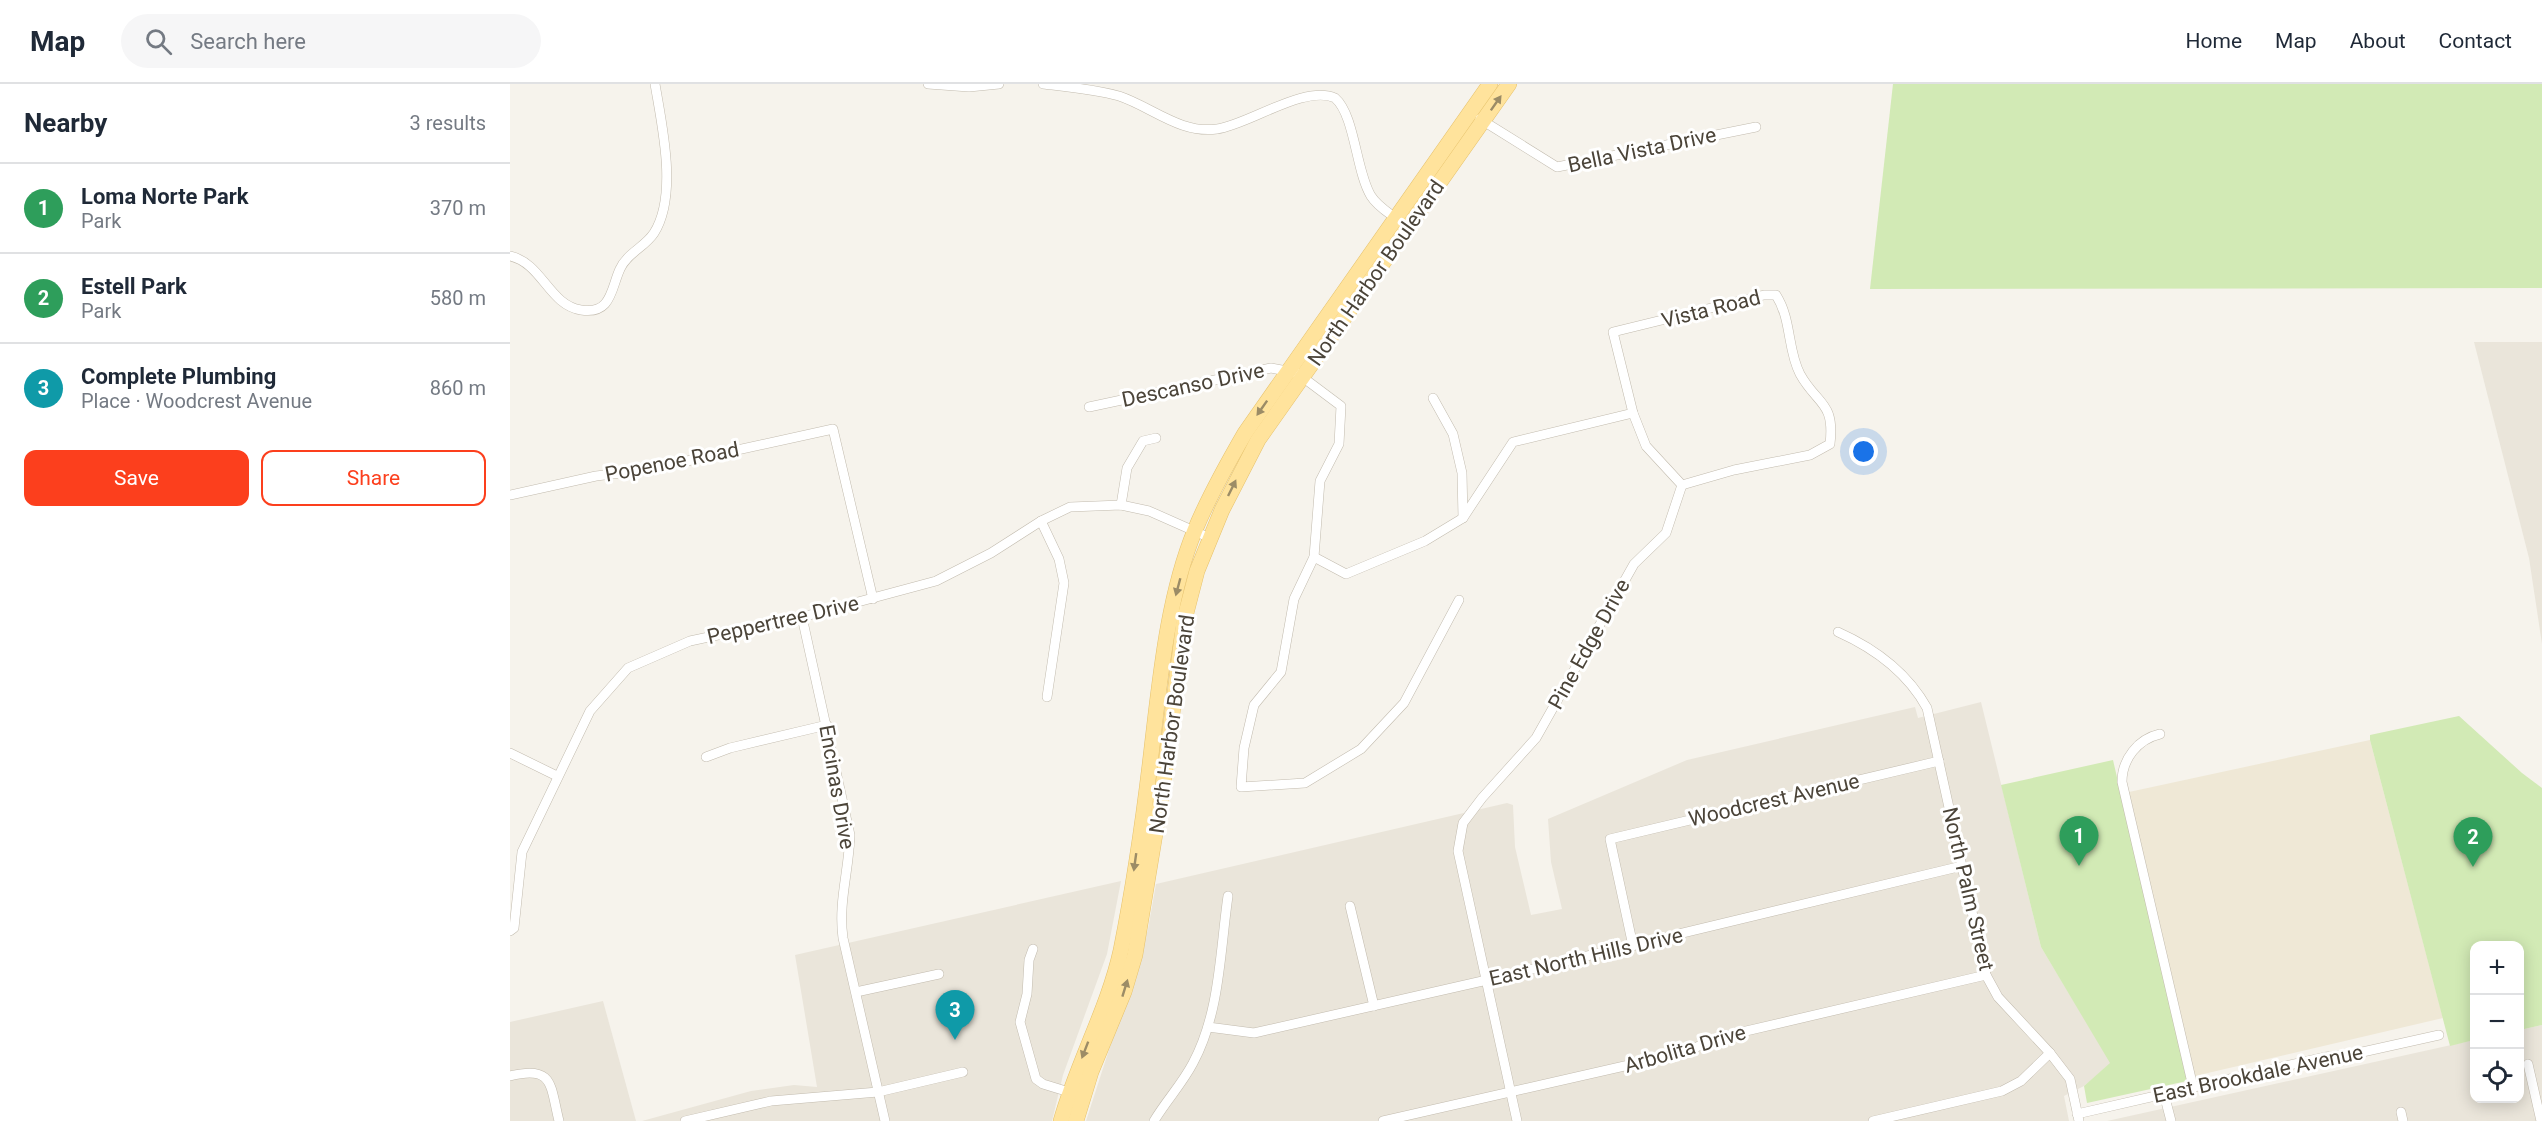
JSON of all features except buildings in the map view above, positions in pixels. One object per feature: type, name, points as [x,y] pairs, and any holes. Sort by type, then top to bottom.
[{"type":"main road","name":"North Harbor Boulevard","points":[[1060,1121],[1109,990],[1120,951],[1152,750],[1163,653],[1195,531],[1232,455],[1407,228],[1477,117],[1490,84]]},
{"type":"main road","name":"North Harbor Boulevard","points":[[1076,1121],[1091,1072],[1124,992],[1135,955],[1163,786],[1184,621],[1197,571],[1210,538],[1232,489],[1296,374],[1395,218],[1477,117],[1509,84]]},
{"type":"street","points":[[510,256],[530,264],[555,294],[573,308],[592,310],[607,303],[614,291],[618,272],[624,261],[650,238],[663,211],[666,185],[662,130],[655,84]]},
{"type":"street","points":[[928,84],[962,87],[999,84]]},
{"type":"street","points":[[1043,84],[1118,96],[1173,122],[1203,130],[1232,126],[1269,106],[1300,95],[1326,94],[1337,100],[1344,111],[1366,185],[1372,197],[1407,228]]},
{"type":"street","name":"Bella Vista Drive","points":[[1477,117],[1557,167],[1756,127]]},
{"type":"street","name":"Vista Road","points":[[1764,295],[1776,295],[1785,309],[1793,357],[1801,375],[1824,403],[1832,425],[1830,444],[1810,455],[1734,470],[1682,484],[1646,446],[1633,414],[1613,332],[1764,295]]},
{"type":"street","name":"Descanso Drive","points":[[1089,407],[1271,368],[1296,374]]},
{"type":"street","points":[[1296,374],[1341,406],[1339,444],[1320,481],[1314,557],[1294,599],[1281,672],[1254,705],[1244,748],[1241,786],[1305,783],[1361,749],[1404,703],[1459,600]]},
{"type":"street","points":[[1433,398],[1453,434],[1462,473],[1463,518]]},
{"type":"street","points":[[1314,557],[1346,574],[1425,541],[1463,518],[1513,442],[1633,414]]},
{"type":"street","name":"Popenoe Road","points":[[510,495],[596,476],[646,470],[833,429],[873,599]]},
{"type":"street","points":[[1121,505],[1128,468],[1143,441],[1156,438]]},
{"type":"street","name":"Pine Edge Drive","points":[[1517,1121],[1458,851],[1463,824],[1482,798],[1536,738],[1634,564],[1666,533],[1682,484]]},
{"type":"street","name":"Peppertree Drive","points":[[510,931],[514,928],[522,852],[590,711],[628,668],[690,641],[873,599],[936,580],[991,553],[1041,520],[1070,507],[1121,505],[1149,511],[1210,538]]},
{"type":"street","points":[[1041,520],[1059,559],[1064,583],[1047,697]]},
{"type":"street","name":"Encinas Drive","points":[[802,616],[850,835],[849,860],[841,896],[840,921],[885,1121]]},
{"type":"street","name":"North Palm Street","points":[[1838,632],[1889,661],[1908,680],[1927,708],[1986,975],[1998,997],[2050,1053],[2070,1079],[2078,1118]]},
{"type":"street","points":[[706,757],[730,748],[826,725]]},
{"type":"street","points":[[2160,734],[2148,737],[2126,760],[2122,770],[2122,782],[2193,1087]]},
{"type":"street","points":[[510,753],[557,776]]},
{"type":"street","name":"Woodcrest Avenue","points":[[1634,946],[1610,839],[1939,761]]},
{"type":"street","name":"East North Hills Drive","points":[[1208,1027],[1254,1033],[1487,981],[1962,866]]},
{"type":"street","points":[[1154,1121],[1193,1063],[1208,1027],[1214,1000],[1228,896]]},
{"type":"street","points":[[1350,906],[1374,1006]]},
{"type":"street","points":[[1033,949],[1029,960],[1027,994],[1021,1026],[1036,1079],[1043,1084],[1070,1092]]},
{"type":"street","points":[[856,992],[939,974]]},
{"type":"street","name":"Arbolita Drive","points":[[1383,1121],[1686,1052],[1716,1038],[1986,975]]},
{"type":"street","name":"East Brookdale Avenue","points":[[2078,1118],[2193,1087],[2439,1035]]},
{"type":"street","points":[[1873,1121],[2002,1091],[2021,1081],[2050,1053]]},
{"type":"street","points":[[2529,1064],[2541,1121]]},
{"type":"street","points":[[510,1076],[528,1071],[539,1073],[548,1080],[558,1121]]},
{"type":"street","points":[[686,1121],[771,1101],[878,1092],[963,1072]]},
{"type":"street","points":[[2164,1094],[2171,1121]]},
{"type":"shaded area","points":[[2474,342],[2542,342],[2542,644],[2529,558]]},
{"type":"shaded area","points":[[1981,702],[2041,947],[2111,1063],[2084,1086],[2064,1096],[2069,1121],[1086,1121],[1148,929],[1156,884],[1507,803],[1513,805],[1515,847],[1531,915],[1562,909],[1551,862],[1548,819],[1687,760],[1915,707],[1918,718]]},
{"type":"shaded area","points":[[2370,740],[2443,1018],[2195,1076],[2129,792]]},
{"type":"shaded area","points":[[1121,881],[1107,954],[1063,1075],[1052,1121],[642,1121],[751,1091],[794,1085],[817,1087],[795,955]]},
{"type":"shaded area","points":[[603,1001],[636,1121],[510,1121],[510,1022]]},
{"type":"shaded area","points":[[2542,1025],[2542,1121],[2107,1121],[2470,1041],[2470,1103],[2524,1103],[2524,1029]]},
{"type":"green space","points":[[1893,84],[2542,84],[2542,288],[1870,289]]},
{"type":"green space","points":[[2459,716],[2542,788],[2542,1025],[2524,1029],[2524,941],[2470,941],[2470,1041],[2450,1046],[2370,735]]},
{"type":"green space","points":[[2113,760],[2187,1081],[2087,1103],[2084,1086],[2110,1063],[2041,947],[2001,785]]},
{"type":"place","name":"Loma Norte Park","points":[[2079,866]]},
{"type":"place","name":"Estell Park","points":[[2473,867]]},
{"type":"place","name":"Complete Plumbing","points":[[955,1040]]}]
